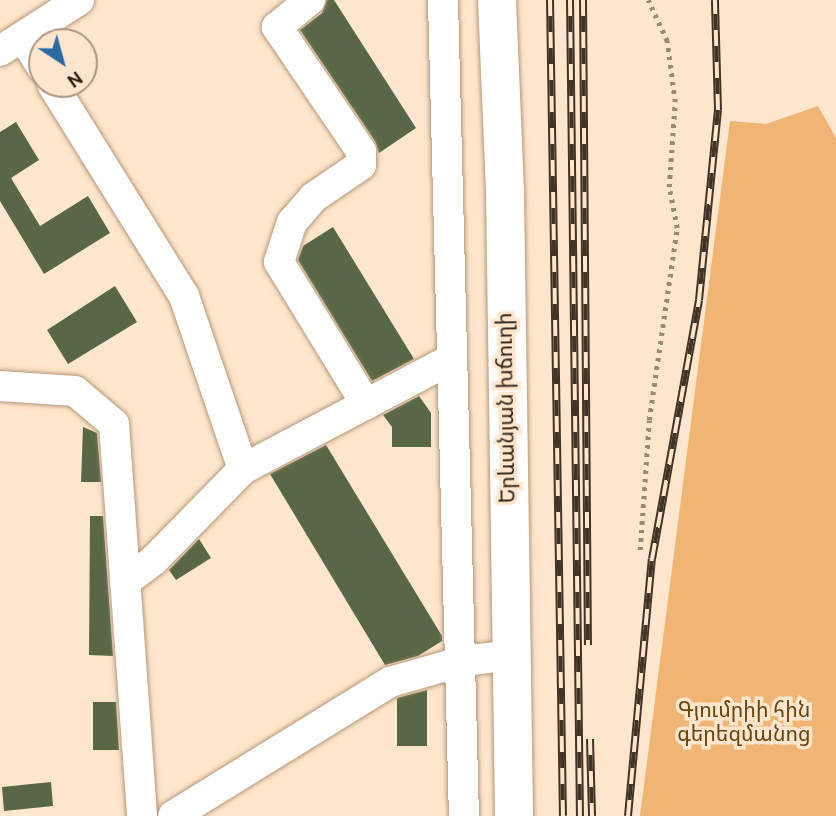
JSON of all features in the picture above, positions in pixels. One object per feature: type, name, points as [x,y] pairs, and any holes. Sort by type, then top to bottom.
[{"type":"highway","name":"Երևանյան խճուղի","points":[[497,0],[514,816]]},
{"type":"street","points":[[28,57],[11,44],[79,0]]},
{"type":"street","points":[[310,0],[277,27],[361,151],[361,165],[314,197],[292,222],[279,262],[366,404]]},
{"type":"street","points":[[443,0],[450,360],[463,661],[464,816]]},
{"type":"street","points":[[61,98],[184,296],[243,469]]},
{"type":"street","points":[[125,582],[154,560],[243,469],[450,360]]},
{"type":"street","points":[[0,387],[75,391],[114,424],[142,816]]},
{"type":"street","points":[[173,816],[390,682],[463,661],[512,654]]},
{"type":"path","points":[[640,550],[649,420],[677,228],[669,187],[675,102],[667,41],[648,0]]},
{"type":"green space","name":"Գյումրիի հին գերեզմանոց","points":[[818,106],[836,138],[836,816],[640,816],[730,121],[766,124]]},
{"type":"building","points":[[327,0],[334,0],[416,128],[379,153],[375,141],[300,30],[322,13]]},
{"type":"building","points":[[16,122],[39,160],[11,178],[40,226],[88,196],[110,233],[44,274],[0,201],[0,132]]},
{"type":"building","points":[[333,227],[414,359],[372,381],[298,260],[303,246]]},
{"type":"building","points":[[115,286],[137,322],[68,364],[47,330]]},
{"type":"building","points":[[419,396],[431,413],[431,447],[392,447],[392,427],[383,415]]},
{"type":"building","points":[[83,427],[97,433],[101,482],[81,482]]},
{"type":"building","points":[[326,445],[442,636],[442,641],[418,656],[385,665],[270,474]]},
{"type":"building","points":[[90,516],[103,516],[113,656],[89,655]]},
{"type":"building","points":[[199,539],[211,558],[176,580],[169,570]]},
{"type":"building","points":[[427,690],[427,746],[397,746],[397,698]]},
{"type":"building","points":[[93,702],[116,702],[119,750],[93,750]]},
{"type":"building","points":[[51,782],[53,806],[4,811],[2,787]]},
{"type":"railway","points":[[550,0],[563,816]]},
{"type":"railway","points":[[570,0],[580,816]]},
{"type":"railway","points":[[583,0],[588,645]]},
{"type":"railway","points":[[628,816],[652,559],[699,300],[718,110],[715,0]]},
{"type":"railway","points":[[590,739],[592,816]]}]
